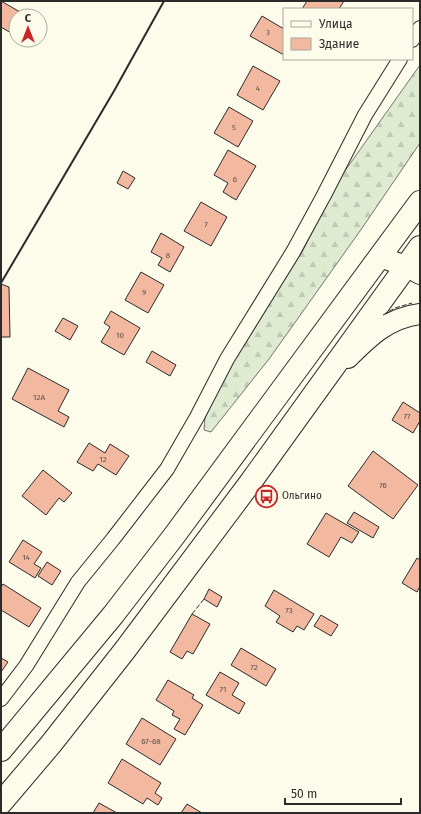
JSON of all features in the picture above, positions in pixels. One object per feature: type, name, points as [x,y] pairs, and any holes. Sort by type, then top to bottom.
[{"type":"main road","points":[[1,750],[113,614],[174,536],[420,202]]},
{"type":"main road","points":[[1,803],[51,744],[125,650],[326,379],[413,270],[420,247]]},
{"type":"main road","points":[[380,257],[413,270]]},
{"type":"main road","points":[[326,379],[372,334],[390,323],[408,316],[420,314]]},
{"type":"street","points":[[413,38],[420,28]]},
{"type":"street","points":[[1,699],[26,666],[78,582],[114,539],[167,469],[197,417],[227,359],[296,245],[324,195],[365,115],[399,60]]},
{"type":"green space","points":[[420,65],[420,143],[360,231],[269,359],[211,432],[204,430],[205,418],[224,372],[253,330],[302,252],[342,175]]},
{"type":"building","points":[[1,1],[13,8],[8,8],[8,31],[1,27]]},
{"type":"building","points":[[307,1],[344,1],[340,8],[303,8]]},
{"type":"building","points":[[262,16],[283,28],[283,54],[250,36]]},
{"type":"building","points":[[253,66],[280,81],[263,110],[237,95]]},
{"type":"building","points":[[229,107],[253,121],[238,147],[214,133]]},
{"type":"building","points":[[228,150],[256,166],[236,200],[223,192],[228,183],[214,175]]},
{"type":"building","points":[[123,171],[135,178],[128,189],[117,183]]},
{"type":"building","points":[[201,202],[227,217],[211,246],[184,231]]},
{"type":"building","points":[[161,233],[184,247],[170,272],[158,265],[162,258],[151,252]]},
{"type":"building","points":[[141,272],[164,285],[148,313],[125,300]]},
{"type":"building","points":[[1,284],[9,287],[10,337],[1,337]]},
{"type":"building","points":[[111,311],[140,328],[124,355],[101,342],[110,327],[104,323]]},
{"type":"building","points":[[63,318],[78,326],[70,340],[55,331]]},
{"type":"building","points":[[152,351],[176,365],[170,376],[146,362]]},
{"type":"building","points":[[28,368],[69,390],[58,411],[69,417],[64,427],[12,399]]},
{"type":"building","points":[[403,402],[420,413],[420,421],[413,433],[392,420]]},
{"type":"building","points":[[89,443],[105,453],[110,444],[129,456],[116,475],[98,464],[93,471],[77,462]]},
{"type":"building","points":[[373,451],[418,485],[393,519],[348,486]]},
{"type":"building","points":[[43,470],[72,493],[64,502],[59,498],[46,515],[22,496]]},
{"type":"building","points":[[354,512],[379,527],[373,538],[347,523]]},
{"type":"building","points":[[326,513],[359,532],[352,543],[341,537],[329,557],[307,544]]},
{"type":"building","points":[[23,540],[42,552],[34,564],[41,568],[35,578],[9,562]]},
{"type":"building","points":[[417,558],[420,560],[420,586],[417,592],[402,583]]},
{"type":"building","points":[[47,562],[61,571],[52,585],[38,576]]},
{"type":"building","points":[[3,584],[41,608],[29,627],[1,610],[1,587]]},
{"type":"building","points":[[209,589],[222,597],[217,607],[204,599]]},
{"type":"building","points":[[274,590],[314,614],[304,630],[297,626],[293,632],[276,622],[280,616],[265,606]]},
{"type":"building","points":[[192,614],[210,624],[193,654],[187,651],[182,659],[170,652]]},
{"type":"building","points":[[321,615],[338,625],[331,636],[314,626]]},
{"type":"building","points":[[241,648],[276,669],[266,686],[231,665]]},
{"type":"building","points":[[1,658],[8,662],[1,672]]},
{"type":"building","points":[[220,672],[239,683],[232,695],[245,703],[239,714],[206,695]]},
{"type":"building","points":[[168,680],[194,695],[192,698],[203,705],[185,735],[174,729],[180,719],[172,715],[174,711],[156,700]]},
{"type":"building","points":[[142,718],[176,739],[160,765],[126,744]]},
{"type":"building","points":[[122,759],[161,783],[155,793],[162,798],[158,805],[147,798],[143,804],[108,783]]},
{"type":"building","points":[[99,803],[117,813],[93,813]]},
{"type":"building","points":[[187,804],[202,813],[181,813]]},
{"type":"fence","points":[[383,315],[395,308],[412,303]]},
{"type":"fence","points":[[192,614],[204,599]]},
{"type":"wall","points":[[1,283],[114,91],[164,1]]},
{"type":"place","name":"Ольгино","points":[[267,496]]}]
